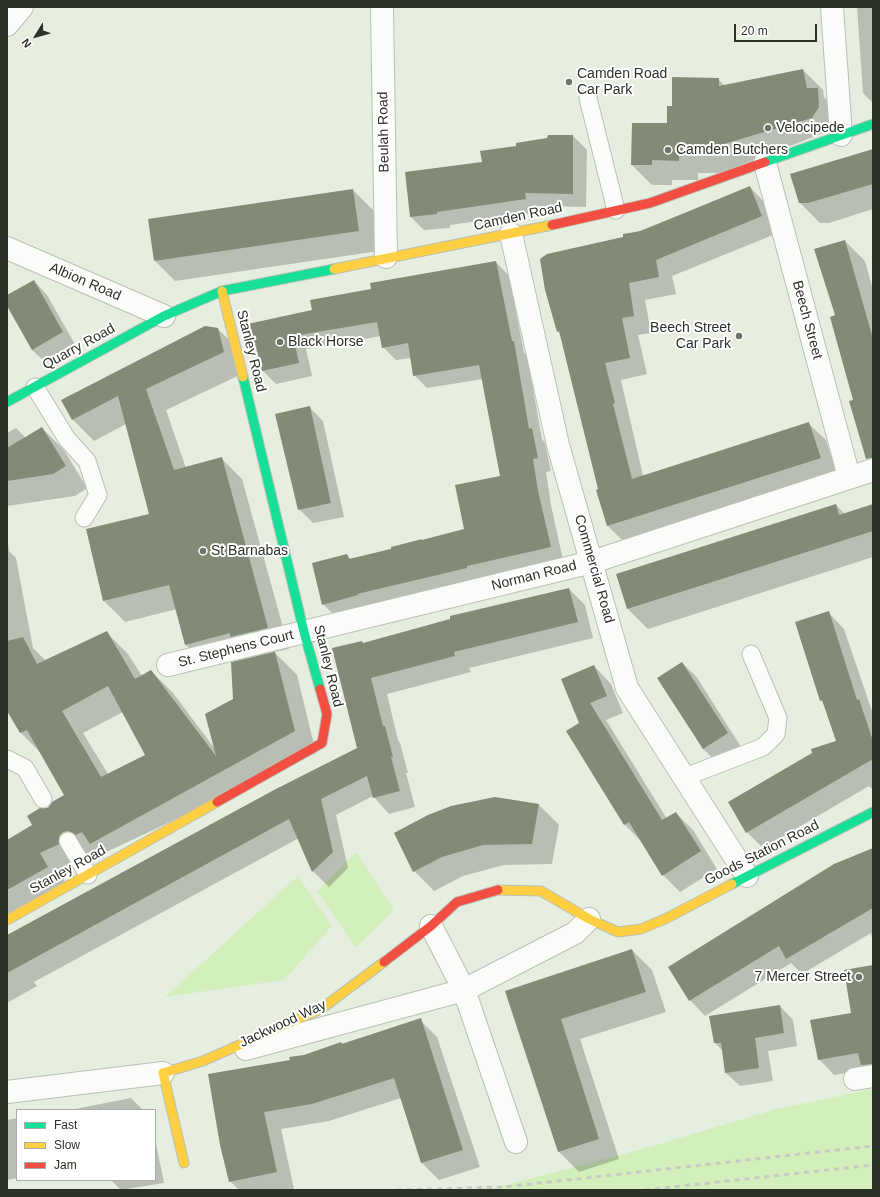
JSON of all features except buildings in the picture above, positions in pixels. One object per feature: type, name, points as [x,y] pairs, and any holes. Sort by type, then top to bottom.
[{"type":"street","points":[[7,25],[22,7]]},
{"type":"street","name":"Beulah Road","points":[[382,7],[386,257]]},
{"type":"street","points":[[832,7],[841,135]]},
{"type":"street","name":"Camden Road","points":[[164,316],[222,291],[386,257],[511,234],[650,203],[685,192],[873,124]]},
{"type":"street","name":"Beech Street","points":[[765,163],[849,477]]},
{"type":"street","name":"Commercial Road","points":[[511,234],[558,445],[627,688],[685,777],[746,876]]},
{"type":"street","name":"Albion Road","points":[[7,248],[164,316]]},
{"type":"street","name":"Stanley Road","points":[[7,920],[322,743],[327,714],[304,632],[222,291]]},
{"type":"street","name":"Quarry Road","points":[[7,402],[164,316]]},
{"type":"street","name":"Norman Road","points":[[304,632],[592,562],[873,470]]},
{"type":"street","name":"St. Stephens Court","points":[[168,665],[304,632]]},
{"type":"street","name":"Goods Station Road","points":[[665,919],[873,812]]},
{"type":"street","name":"Jackwood Way","points":[[7,1092],[163,1073],[203,1061],[321,1009],[431,926],[457,902],[501,889],[541,891],[589,919],[618,932],[641,929],[665,919]]},
{"type":"street","points":[[203,1061],[464,990],[575,934],[589,919]]},
{"type":"street","points":[[431,926],[464,990],[516,1142]]},
{"type":"street","points":[[163,1073],[184,1164]]},
{"type":"lane","points":[[588,98],[616,210]]},
{"type":"lane","points":[[35,387],[67,439],[88,461],[98,495],[84,518]]},
{"type":"lane","points":[[685,777],[763,747],[776,734],[778,718],[751,654]]},
{"type":"lane","points":[[7,759],[25,768],[43,799]]},
{"type":"lane","points":[[68,841],[88,875]]},
{"type":"green space","points":[[356,852],[394,910],[356,947],[317,891]]},
{"type":"green space","points":[[298,876],[332,926],[284,980],[165,997]]},
{"type":"green space","points":[[873,1089],[873,1190],[436,1190],[495,1188],[639,1150],[777,1109]]},
{"type":"railway","points":[[397,1190],[504,1187],[873,1146]]},
{"type":"railway","points":[[645,1190],[873,1165]]},
{"type":"traffic: fast","points":[[765,162],[873,124]]},
{"type":"traffic: fast","points":[[7,402],[164,316],[222,291],[334,269]]},
{"type":"traffic: fast","points":[[243,377],[304,632],[320,689]]},
{"type":"traffic: fast","points":[[732,884],[873,812]]},
{"type":"traffic: slow","points":[[334,269],[552,225]]},
{"type":"traffic: slow","points":[[222,291],[243,377]]},
{"type":"traffic: slow","points":[[7,920],[217,802]]},
{"type":"traffic: slow","points":[[498,890],[541,891],[589,919],[618,932],[641,929],[665,919],[732,884]]},
{"type":"traffic: slow","points":[[184,1163],[163,1073],[203,1061],[321,1009],[384,962]]},
{"type":"traffic: jam","points":[[552,225],[650,203],[765,162]]},
{"type":"traffic: jam","points":[[217,802],[322,743],[327,714],[320,689]]},
{"type":"traffic: jam","points":[[384,962],[431,926],[457,902],[498,890]]},
{"type":"place","name":"Camden Road Car Park","points":[[569,82]]},
{"type":"place","name":"Velocipede","points":[[768,128]]},
{"type":"place","name":"Camden Butchers","points":[[668,150]]},
{"type":"place","name":"Beech Street Car Park","points":[[739,336]]},
{"type":"place","name":"Black Horse","points":[[280,342]]},
{"type":"place","name":"St Barnabas","points":[[203,551]]},
{"type":"place","name":"7 Mercer Street","points":[[859,977]]}]
